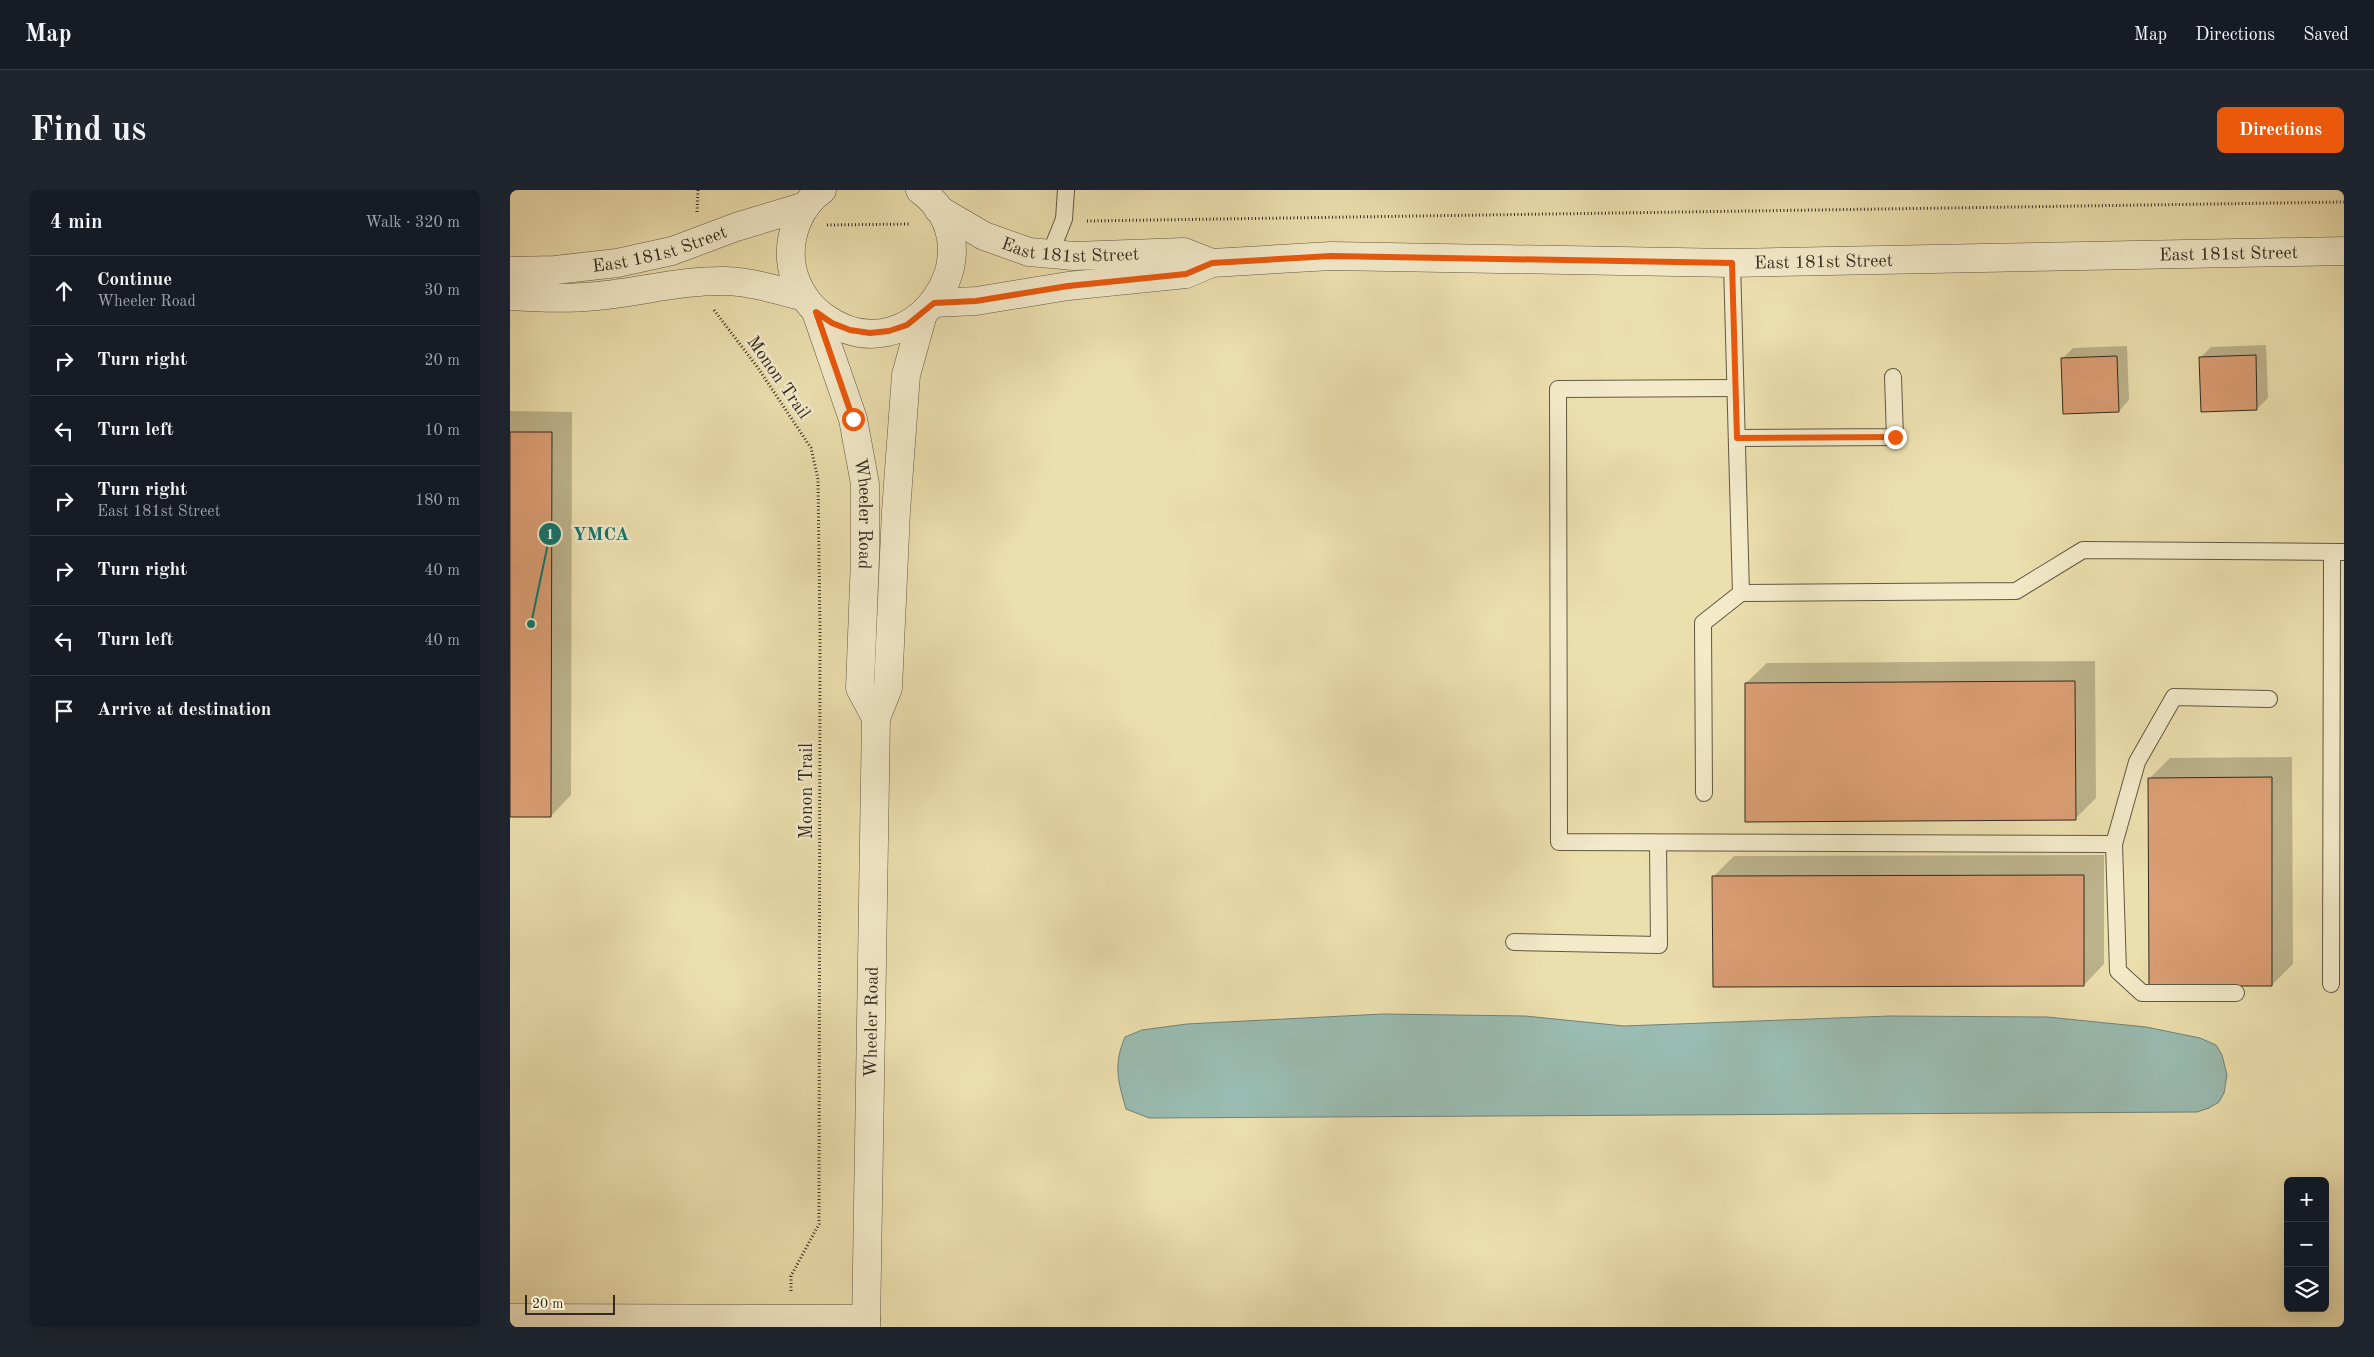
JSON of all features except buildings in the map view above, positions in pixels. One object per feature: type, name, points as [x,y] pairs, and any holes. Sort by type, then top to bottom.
[{"type":"street","name":"East 181st Street","points":[[510,271],[555,270],[616,263],[672,251],[812,201]]},
{"type":"street","points":[[812,201],[791,242],[791,261],[795,280],[810,304],[832,323],[850,330],[870,333],[889,331],[907,325],[929,308],[946,283],[951,245],[930,201]]},
{"type":"street","name":"East 181st Street","points":[[930,201],[984,236],[1029,252],[1074,256],[1184,252],[1212,263]]},
{"type":"street","name":"East 181st Street","points":[[929,308],[1068,286],[1186,274],[1212,263],[1331,256],[1732,263],[2344,251]]},
{"type":"street","name":"East 181st Street","points":[[510,296],[539,298],[596,296],[706,281],[750,283],[810,304]]},
{"type":"street","name":"Wheeler Road","points":[[810,304],[853,419],[865,484],[865,558],[860,688],[876,718]]},
{"type":"street","name":"Wheeler Road","points":[[866,1323],[876,718],[888,688],[896,511],[906,375],[929,308]]},
{"type":"street","points":[[510,1318],[791,1319],[866,1323]]},
{"type":"lane","points":[[1050,254],[1062,222],[1066,190]]},
{"type":"lane","points":[[1732,263],[1741,593]]},
{"type":"lane","points":[[1737,438],[1895,437],[1894,377]]},
{"type":"lane","points":[[1736,388],[1558,389],[1559,842],[2114,844]]},
{"type":"lane","points":[[1704,793],[1703,623],[1741,593],[2016,591],[2083,550],[2338,552],[2330,984]]},
{"type":"lane","points":[[2236,993],[2142,993],[2118,971],[2114,844],[2137,762],[2174,697],[2269,699]]},
{"type":"lane","points":[[1514,942],[1659,945],[1658,843]]},
{"type":"path","points":[[812,201],[930,201]]},
{"type":"path","points":[[1062,222],[2344,202]]},
{"type":"path","name":"Monon Trail","points":[[706,281],[710,305],[758,368],[811,448],[818,479],[820,632],[819,1224],[791,1276],[791,1319]]},
{"type":"water","points":[[1383,1014],[1525,1016],[1624,1026],[1890,1016],[2047,1017],[2146,1027],[2200,1038],[2216,1045],[2222,1055],[2227,1075],[2224,1093],[2219,1102],[2197,1112],[1149,1118],[1126,1109],[1119,1081],[1119,1056],[1125,1037],[1142,1030],[1187,1024]]},
{"type":"place","name":"YMCA","points":[[531,624]]},
{"type":"route","points":[[853,419],[816,312],[832,323],[850,330],[870,333],[889,331],[907,325],[923,314],[934,303],[976,301],[1068,286],[1186,274],[1212,263],[1331,256],[1732,263],[1737,438],[1895,437]]}]
